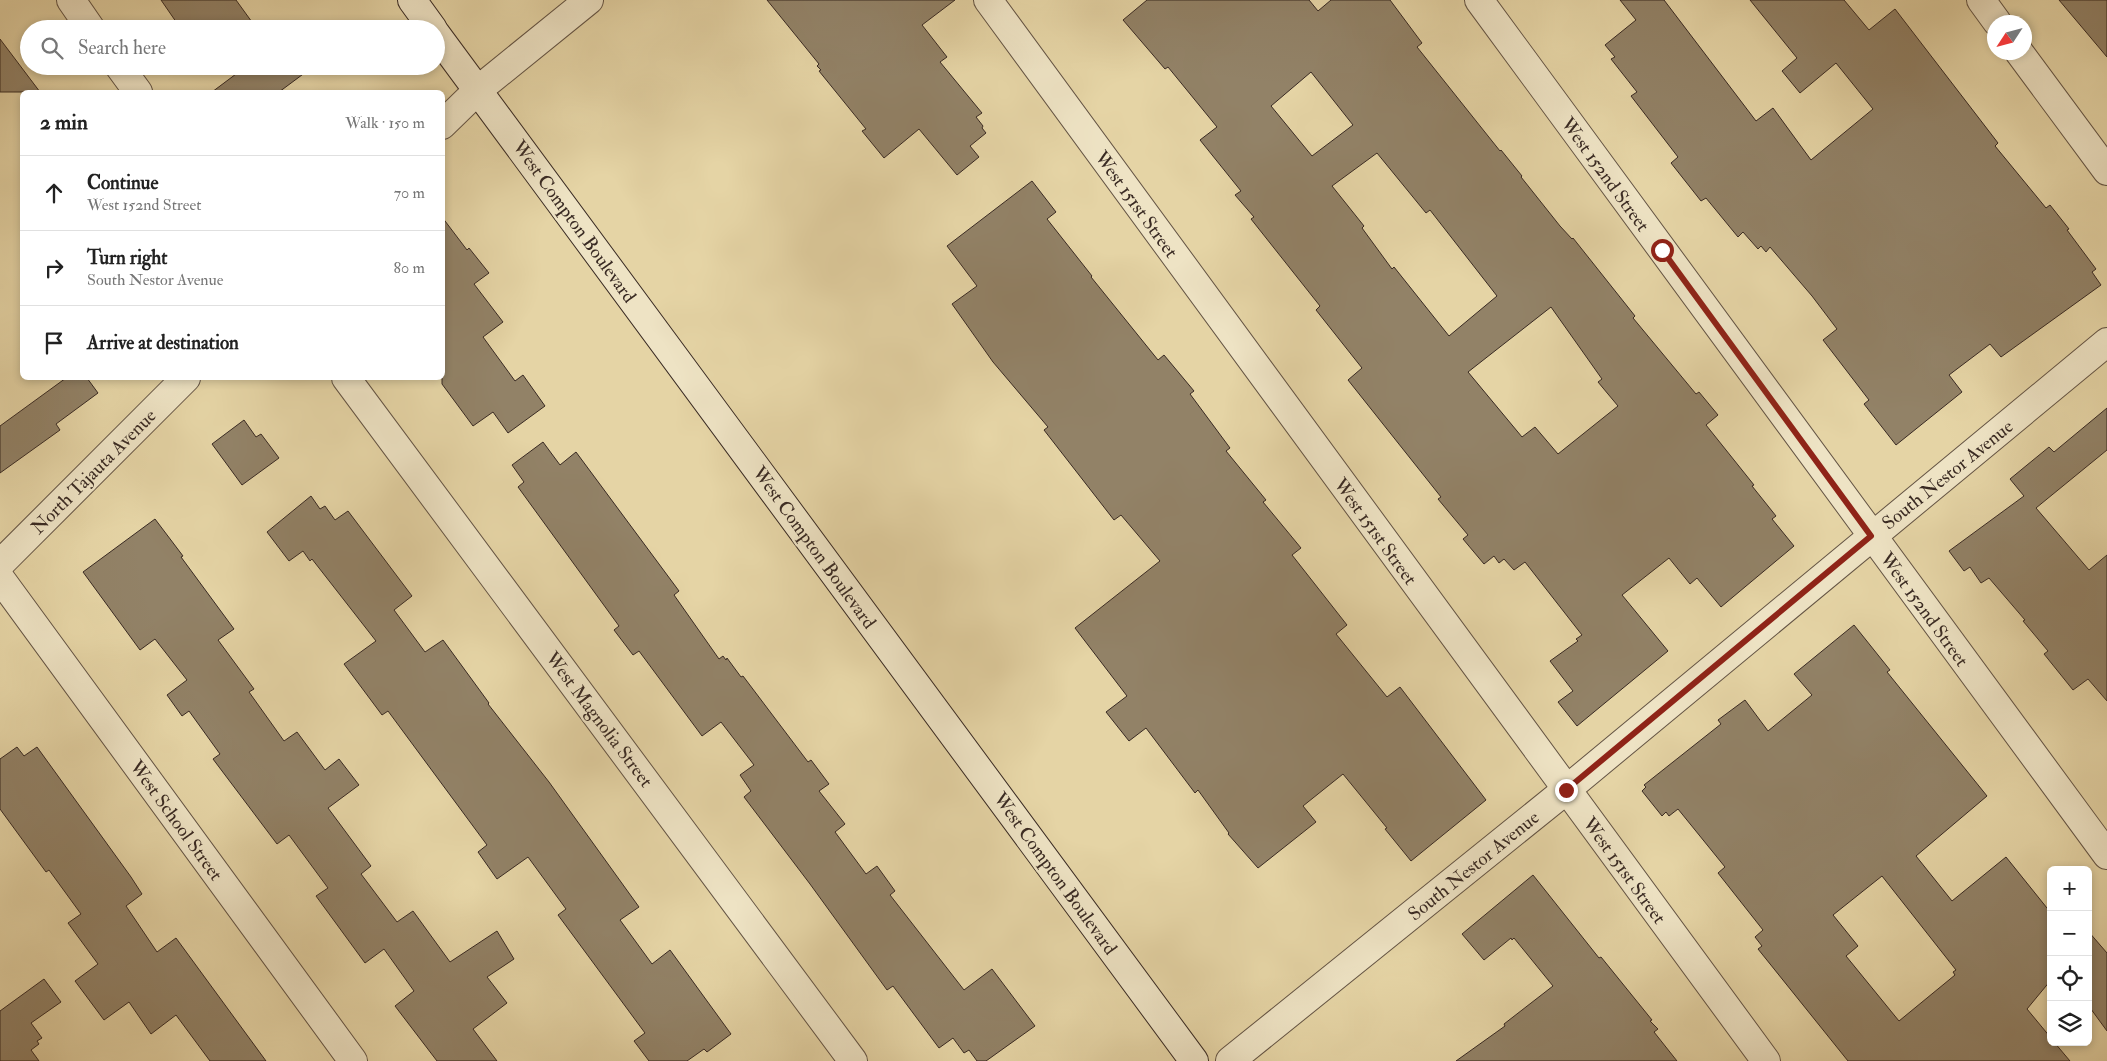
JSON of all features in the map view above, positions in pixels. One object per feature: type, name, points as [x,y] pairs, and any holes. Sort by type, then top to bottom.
[{"type":"street","points":[[71,0],[85,20]]},
{"type":"street","points":[[412,0],[426,20]]},
{"type":"street","points":[[445,122],[478,90],[589,0]]},
{"type":"street","name":"West 151st Street","points":[[988,0],[1766,1061]]},
{"type":"street","name":"West 152nd Street","points":[[1479,0],[2107,855]]},
{"type":"street","points":[[1981,0],[1992,15]]},
{"type":"street","name":"West Compton Boulevard","points":[[445,46],[1194,1061]]},
{"type":"street","points":[[2026,60],[2107,171]]},
{"type":"street","points":[[126,75],[137,90]]},
{"type":"street","name":"South Nestor Avenue","points":[[1230,1061],[1566,790],[2107,342]]},
{"type":"street","name":"North Tajauta Avenue","points":[[0,564],[184,380]]},
{"type":"street","name":"West Magnolia Street","points":[[347,380],[853,1061]]},
{"type":"street","name":"West School Street","points":[[0,578],[353,1061]]},
{"type":"building","points":[[161,0],[236,0],[250,20],[175,20]]},
{"type":"building","points":[[767,0],[955,0],[922,25],[947,57],[940,62],[982,113],[976,117],[986,133],[970,146],[979,157],[957,175],[919,129],[884,158],[862,131],[866,129],[819,71],[821,70],[817,66],[819,64]]},
{"type":"building","points":[[1147,0],[1309,0],[1318,11],[1331,0],[1390,0],[1422,43],[1417,47],[1522,176],[1560,226],[1573,238],[1635,316],[1633,318],[1696,394],[1699,392],[1718,415],[1706,425],[1754,485],[1752,486],[1776,516],[1772,519],[1794,546],[1721,607],[1697,578],[1690,584],[1669,558],[1622,595],[1668,651],[1577,726],[1558,702],[1573,691],[1550,661],[1578,641],[1576,639],[1582,635],[1525,562],[1514,570],[1504,559],[1499,563],[1494,556],[1484,564],[1463,539],[1468,535],[1438,499],[1441,497],[1348,380],[1362,368],[1316,310],[1320,306],[1251,219],[1254,217],[1235,195],[1241,191],[1200,140],[1217,127],[1168,67],[1165,69],[1123,20]],"holes":[[[1311,72],[1353,125],[1312,156],[1271,106]],[[1377,153],[1426,213],[1430,210],[1497,296],[1449,336],[1394,267],[1392,269],[1362,228],[1364,226],[1332,186]],[[1551,307],[1602,379],[1598,382],[1618,406],[1558,454],[1535,427],[1522,437],[1468,372]]]},
{"type":"building","points":[[1620,0],[1664,0],[1756,121],[1773,108],[1811,160],[1873,109],[1836,63],[1800,93],[1782,71],[1797,58],[1750,0],[1844,0],[1869,30],[1895,9],[1998,143],[1995,146],[2046,208],[2050,205],[2069,229],[2067,230],[2096,269],[2092,272],[2101,285],[2001,357],[1990,344],[1949,375],[1962,392],[1896,445],[1864,404],[1869,400],[1823,340],[1837,329],[1812,296],[1770,247],[1766,252],[1761,246],[1758,249],[1743,232],[1738,237],[1706,198],[1701,201],[1671,163],[1678,157],[1631,96],[1637,92],[1611,59],[1615,57],[1605,45],[1636,20]]},
{"type":"building","points":[[2059,0],[2107,0],[2107,57]]},
{"type":"building","points":[[0,39],[20,66],[20,75],[27,75],[38,90],[0,92]]},
{"type":"building","points":[[235,75],[302,75],[282,90],[215,90]]},
{"type":"building","points":[[1032,181],[1056,212],[1047,219],[1158,360],[1164,355],[1194,391],[1190,394],[1230,448],[1226,451],[1266,500],[1263,502],[1301,548],[1292,555],[1347,625],[1336,634],[1387,697],[1400,687],[1486,800],[1411,861],[1343,774],[1303,806],[1316,822],[1258,868],[1228,834],[1198,790],[1195,793],[1146,728],[1129,741],[1106,712],[1127,696],[1075,628],[1160,561],[1121,515],[1114,520],[1044,430],[1048,427],[993,362],[952,304],[977,286],[947,246]]},
{"type":"building","points":[[445,221],[467,250],[469,248],[489,273],[474,284],[503,322],[483,337],[515,381],[523,375],[545,406],[508,433],[493,412],[473,426],[442,384],[442,380],[445,380]]},
{"type":"building","points":[[63,380],[88,380],[98,393],[56,424],[60,430],[0,473],[0,426]]},
{"type":"building","points":[[2107,408],[2107,450],[2036,508],[2089,570],[2107,555],[2107,701],[2088,679],[2073,690],[2044,654],[2048,651],[2023,621],[2025,620],[1989,578],[1981,583],[1970,567],[1964,571],[1949,551],[2024,496],[2010,479],[2049,447],[2054,452]]},
{"type":"building","points":[[244,420],[256,437],[261,434],[279,458],[242,485],[212,444]]},
{"type":"building","points":[[543,442],[560,465],[576,452],[679,591],[674,595],[719,659],[723,656],[726,660],[727,658],[741,677],[743,676],[808,762],[811,760],[829,784],[819,791],[845,824],[835,832],[866,874],[877,866],[895,891],[890,895],[964,990],[992,969],[1035,1026],[986,1061],[977,1061],[969,1050],[964,1053],[953,1038],[939,1048],[893,986],[887,990],[744,797],[751,791],[740,775],[754,765],[721,722],[702,736],[639,651],[633,655],[614,630],[619,626],[518,487],[524,482],[512,465]]},
{"type":"building","points":[[311,496],[320,509],[325,506],[335,520],[348,511],[412,596],[394,610],[425,652],[443,640],[488,704],[549,782],[639,907],[620,920],[652,964],[670,950],[731,1034],[707,1052],[704,1049],[687,1061],[649,1061],[634,1041],[645,1033],[558,915],[566,909],[528,857],[497,879],[478,852],[487,845],[388,711],[382,715],[344,664],[376,641],[312,559],[310,561],[303,551],[289,561],[267,532]]},
{"type":"building","points":[[155,519],[234,629],[218,640],[254,689],[249,692],[284,741],[297,732],[325,770],[339,759],[359,785],[328,808],[371,866],[361,874],[397,922],[413,911],[450,962],[497,931],[514,959],[487,977],[507,1003],[473,1029],[497,1061],[437,1061],[395,1006],[414,991],[384,949],[365,963],[316,896],[328,888],[289,835],[277,844],[213,759],[220,754],[189,711],[182,716],[167,695],[187,680],[155,639],[140,650],[83,572]]},
{"type":"building","points":[[1854,625],[1890,670],[1887,672],[1987,796],[1916,856],[1952,901],[2006,857],[2047,908],[2047,985],[2027,1009],[2047,1033],[2047,1046],[2057,1046],[2070,1061],[1848,1061],[1758,949],[1762,946],[1755,937],[1763,930],[1718,873],[1725,867],[1678,809],[1669,816],[1666,812],[1662,816],[1642,791],[1646,787],[1644,785],[1721,724],[1718,720],[1745,700],[1768,731],[1812,695],[1794,674]],"holes":[[[1882,876],[1956,970],[1953,972],[1955,975],[1899,1021],[1846,956],[1858,946],[1833,915]]]},
{"type":"building","points":[[17,747],[24,756],[37,747],[131,877],[142,894],[126,906],[157,952],[176,938],[266,1061],[210,1061],[176,1015],[151,1034],[129,1002],[104,1020],[75,981],[98,964],[68,923],[81,914],[49,870],[46,872],[0,809],[0,759]]},
{"type":"building","points":[[1533,875],[1599,958],[1601,957],[1652,1020],[1650,1021],[1658,1029],[1654,1032],[1677,1061],[1456,1061],[1505,1026],[1504,1024],[1553,986],[1514,938],[1512,940],[1511,938],[1484,960],[1462,934]]},
{"type":"building","points":[[2092,936],[2107,953],[2107,1031],[2092,1010]]},
{"type":"building","points":[[44,979],[61,1002],[31,1023],[42,1038],[37,1041],[39,1044],[31,1050],[39,1061],[0,1061],[0,1011]]},
{"type":"route","points":[[1566,790],[1871,536],[1662,250]]}]
